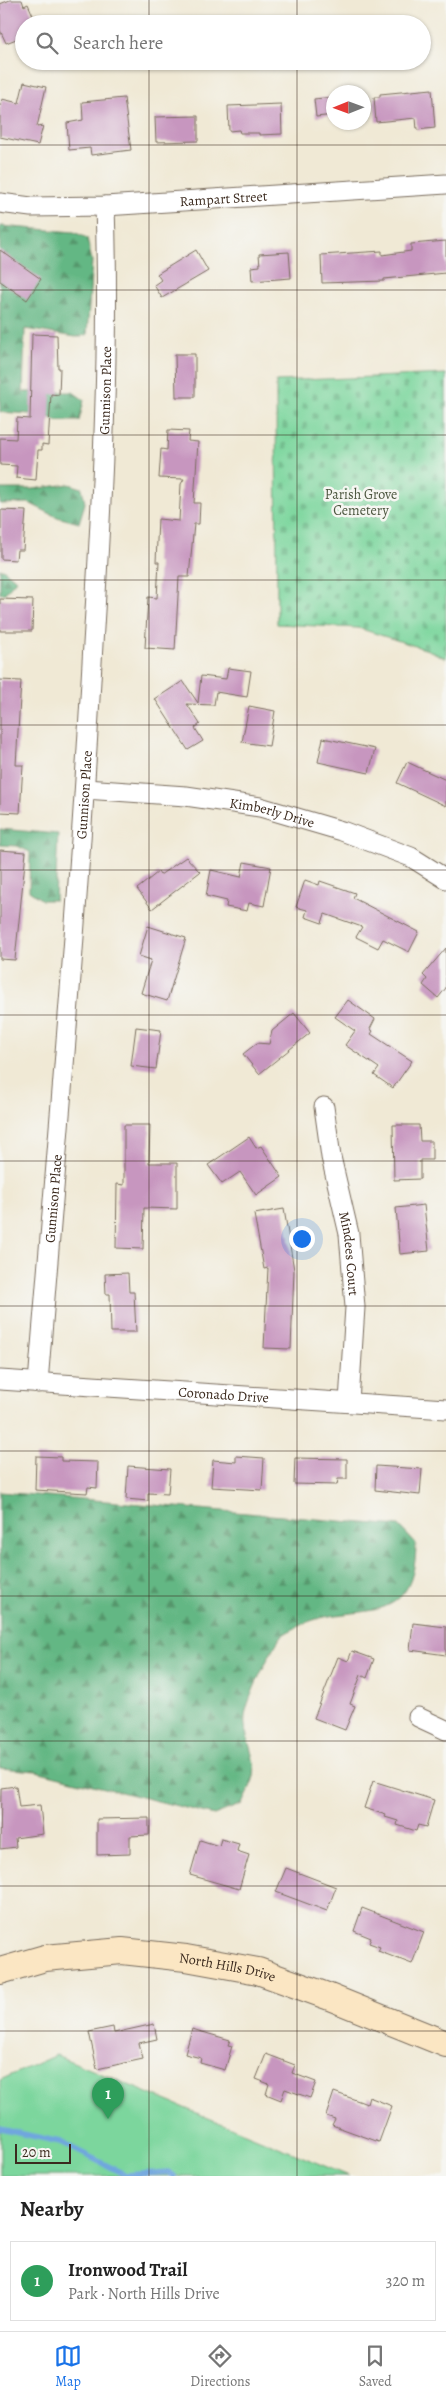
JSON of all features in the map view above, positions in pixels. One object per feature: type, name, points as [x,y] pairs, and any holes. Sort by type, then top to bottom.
[{"type":"main road","name":"North Hills Drive","points":[[0,1971],[45,1958],[122,1952],[186,1958],[258,1971],[327,1996],[446,2044]]},
{"type":"street","name":"Rampart Street","points":[[0,203],[31,207],[105,206],[446,184]]},
{"type":"street","name":"Gunnison Place","points":[[38,1383],[85,789],[106,430],[108,272],[105,206]]},
{"type":"street","name":"Kimberly Drive","points":[[85,789],[186,796],[260,807],[342,831],[411,856],[446,879]]},
{"type":"street","name":"Mindees Court","points":[[324,1107],[331,1157],[349,1234],[355,1307],[349,1402]]},
{"type":"street","name":"Coronado Drive","points":[[0,1380],[446,1408]]},
{"type":"street","points":[[418,1717],[446,1730]]},
{"type":"green space","points":[[0,226],[74,232],[87,238],[92,261],[87,335],[76,337],[25,329],[23,392],[73,392],[84,400],[79,421],[56,421],[46,415],[0,412]]},
{"type":"green space","name":"Parish Grove Cemetery","points":[[446,374],[446,658],[428,650],[358,628],[277,624],[276,381]]},
{"type":"green space","points":[[69,484],[82,488],[85,503],[79,523],[57,517],[29,503],[0,504],[0,489],[33,489]]},
{"type":"green space","points":[[0,569],[3,569],[16,580],[5,593],[0,594]]},
{"type":"green space","points":[[0,829],[58,834],[55,900],[42,900],[29,891],[30,852],[17,846],[0,845]]},
{"type":"green space","points":[[0,1492],[399,1526],[416,1544],[413,1573],[404,1592],[392,1603],[376,1610],[317,1619],[297,1627],[281,1637],[260,1675],[245,1716],[246,1731],[255,1770],[252,1783],[242,1804],[214,1815],[36,1771],[0,1768]]},
{"type":"green space","points":[[56,2055],[349,2176],[0,2176],[0,2080]]},
{"type":"building","points":[[10,0],[22,0],[24,6],[28,4],[33,15],[15,15],[15,40],[6,43],[0,30],[0,4]]},
{"type":"building","points":[[24,82],[46,87],[37,127],[43,126],[38,145],[0,137],[2,99],[19,103]]},
{"type":"building","points":[[432,89],[435,128],[417,130],[416,118],[376,122],[374,97],[380,97],[380,94]]},
{"type":"building","points":[[124,98],[131,150],[91,155],[90,148],[69,150],[67,123],[83,120],[82,102]]},
{"type":"building","points":[[326,98],[326,116],[316,117],[314,99]]},
{"type":"building","points":[[281,104],[282,134],[259,135],[259,133],[240,133],[239,130],[229,131],[228,106]]},
{"type":"building","points":[[198,116],[198,141],[156,142],[155,117]]},
{"type":"building","points":[[446,241],[446,273],[384,279],[384,281],[322,283],[321,255],[382,251],[382,255],[411,251],[411,244]]},
{"type":"building","points":[[0,250],[41,279],[27,300],[0,281]]},
{"type":"building","points":[[196,250],[208,271],[162,298],[154,285],[161,280],[157,274]]},
{"type":"building","points":[[289,252],[291,278],[252,281],[251,267],[260,266],[259,254]]},
{"type":"building","points":[[32,334],[57,335],[58,368],[60,368],[59,395],[51,394],[48,445],[42,444],[42,450],[38,450],[36,480],[16,478],[17,466],[0,465],[0,438],[16,439],[17,418],[30,419]]},
{"type":"building","points":[[175,354],[195,354],[195,397],[176,397]]},
{"type":"building","points":[[168,430],[189,431],[188,441],[198,442],[194,503],[200,503],[199,524],[194,524],[189,577],[179,577],[175,650],[145,648],[148,597],[157,598],[159,562],[156,562],[158,519],[179,521],[181,484],[184,479],[159,478],[161,449],[167,450]]},
{"type":"building","points":[[1,510],[26,511],[23,550],[17,550],[16,560],[1,559]]},
{"type":"building","points":[[0,599],[33,600],[32,631],[0,631]]},
{"type":"building","points":[[228,668],[251,671],[247,697],[216,692],[214,705],[187,704],[200,724],[195,728],[203,741],[188,750],[155,699],[183,681],[198,703],[201,676],[226,679]]},
{"type":"building","points":[[0,680],[21,681],[16,765],[23,765],[20,813],[0,812]]},
{"type":"building","points":[[249,706],[275,711],[269,746],[242,742]]},
{"type":"building","points":[[323,738],[375,749],[369,773],[318,762]]},
{"type":"building","points":[[407,762],[446,780],[446,806],[397,783]]},
{"type":"building","points":[[0,850],[26,852],[15,960],[0,959]]},
{"type":"building","points":[[186,857],[200,872],[152,909],[137,889],[158,872],[160,875]]},
{"type":"building","points":[[244,862],[271,867],[264,906],[249,903],[247,911],[226,907],[227,901],[206,896],[211,870],[241,877]]},
{"type":"building","points":[[305,880],[319,885],[320,881],[355,893],[353,898],[419,932],[409,952],[383,939],[378,948],[356,937],[362,927],[325,914],[322,923],[305,917],[307,910],[296,907]]},
{"type":"building","points":[[148,926],[186,938],[167,1001],[141,993],[151,960],[139,956]]},
{"type":"building","points":[[446,948],[446,988],[438,998],[423,985],[427,979],[423,975]]},
{"type":"building","points":[[348,1000],[375,1019],[370,1029],[373,1031],[371,1034],[412,1061],[393,1088],[374,1075],[379,1068],[345,1045],[355,1031],[335,1017]]},
{"type":"building","points":[[294,1013],[310,1033],[259,1074],[243,1054],[257,1043],[269,1044],[272,1031]]},
{"type":"building","points":[[136,1027],[161,1030],[156,1069],[131,1066]]},
{"type":"building","points":[[124,1125],[150,1125],[149,1163],[177,1163],[177,1209],[144,1208],[143,1249],[116,1248],[117,1184],[124,1185]]},
{"type":"building","points":[[393,1125],[419,1125],[420,1141],[432,1141],[432,1160],[420,1160],[420,1179],[394,1180]]},
{"type":"building","points":[[249,1137],[256,1148],[261,1146],[282,1177],[256,1195],[240,1172],[222,1184],[208,1165]]},
{"type":"building","points":[[424,1205],[429,1251],[400,1254],[396,1208]]},
{"type":"building","points":[[284,1209],[294,1270],[291,1349],[264,1348],[268,1268],[264,1269],[254,1214]]},
{"type":"building","points":[[128,1273],[129,1292],[134,1292],[136,1332],[111,1332],[110,1294],[106,1294],[105,1274]]},
{"type":"building","points":[[36,1456],[61,1457],[61,1461],[98,1462],[97,1488],[88,1487],[87,1493],[35,1490]]},
{"type":"building","points":[[236,1456],[264,1458],[262,1490],[211,1487],[213,1460],[236,1462]]},
{"type":"building","points":[[295,1458],[347,1459],[347,1479],[338,1479],[337,1485],[294,1484]]},
{"type":"building","points":[[128,1466],[170,1469],[168,1494],[148,1493],[148,1501],[126,1499]]},
{"type":"building","points":[[376,1466],[422,1469],[420,1495],[375,1490]]},
{"type":"building","points":[[413,1623],[446,1627],[446,1655],[410,1650]]},
{"type":"building","points":[[352,1651],[374,1659],[367,1678],[361,1675],[350,1704],[355,1706],[345,1730],[314,1718],[338,1657],[348,1661]]},
{"type":"building","points":[[373,1781],[434,1800],[426,1827],[418,1825],[416,1831],[397,1825],[398,1821],[385,1817],[386,1815],[364,1808]]},
{"type":"building","points":[[16,1786],[19,1807],[40,1805],[43,1834],[15,1838],[16,1847],[0,1849],[1,1788]]},
{"type":"building","points":[[149,1818],[149,1835],[130,1836],[130,1854],[97,1855],[97,1819]]},
{"type":"building","points":[[221,1839],[239,1844],[237,1851],[249,1855],[239,1889],[190,1875],[200,1840],[219,1846]]},
{"type":"building","points":[[286,1868],[336,1887],[327,1911],[276,1892]]},
{"type":"building","points":[[362,1908],[424,1932],[412,1964],[378,1951],[380,1947],[369,1943],[371,1938],[354,1931]]},
{"type":"building","points":[[154,2024],[157,2039],[139,2043],[143,2059],[97,2069],[89,2032],[113,2027],[114,2033]]},
{"type":"building","points":[[192,2029],[230,2040],[228,2045],[232,2046],[225,2070],[200,2063],[201,2058],[185,2054]]},
{"type":"building","points":[[266,2054],[295,2065],[292,2073],[316,2082],[310,2098],[285,2089],[281,2100],[266,2094],[269,2084],[256,2079]]},
{"type":"building","points":[[334,2092],[367,2104],[369,2097],[392,2106],[379,2142],[332,2125],[335,2119],[326,2116]]},
{"type":"waterway","points":[[0,2129],[60,2142],[126,2175]]},
{"type":"waterway","points":[[126,2175],[169,2172],[174,2176]]},
{"type":"place","name":"Ironwood Trail","points":[[108,2119]]}]
